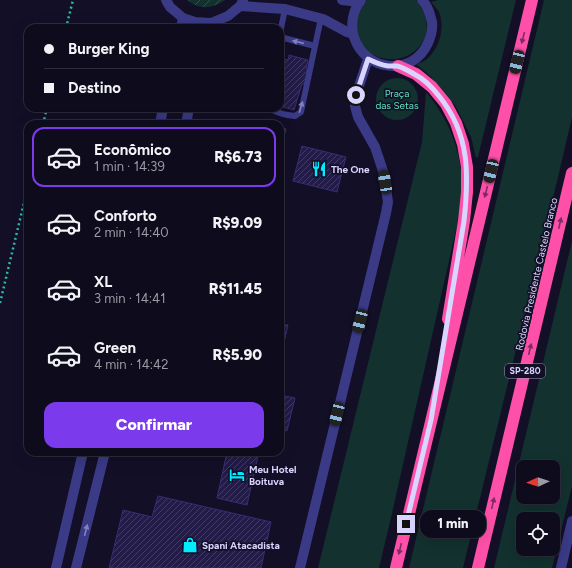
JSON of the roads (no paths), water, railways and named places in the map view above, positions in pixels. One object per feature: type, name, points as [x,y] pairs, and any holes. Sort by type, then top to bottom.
[{"type":"highway","points":[[396,568],[532,0]]},
{"type":"highway","points":[[398,66],[416,74],[432,87],[446,104],[456,123],[463,144],[467,168],[467,192],[464,221],[431,420]]},
{"type":"highway","name":"Rodovia Presidente Castelo Branco","points":[[478,568],[572,173]]},
{"type":"street","points":[[166,0],[170,7],[183,18],[202,24]]},
{"type":"street","points":[[342,0],[361,1],[354,12],[352,22],[353,34],[356,43],[361,52],[368,59],[377,64],[388,66],[398,66],[409,63],[419,56],[426,48],[431,37],[432,26],[430,14],[422,0]]},
{"type":"street","points":[[214,24],[228,16],[242,3],[285,9],[321,18],[353,34]]},
{"type":"street","points":[[182,24],[183,18]]},
{"type":"street","points":[[300,568],[388,202],[384,174],[376,148],[358,117],[355,106],[356,95],[368,59]]},
{"type":"street","points":[[56,568],[83,456]]},
{"type":"street","points":[[76,568],[104,456]]},
{"type":"street","points":[[561,568],[572,521]]},
{"type":"lane","points":[[282,24],[285,9]]},
{"type":"lane","points":[[276,112],[284,115],[295,116],[301,112],[321,18]]},
{"type":"lane","points":[[284,39],[315,46]]},
{"type":"place","name":"The One","points":[[319,169]]},
{"type":"place","name":"Meu Hotel Boituva","points":[[237,475]]},
{"type":"place","name":"Spani Atacadista","points":[[190,545]]},
{"type":"park label","name":"Praça das Setas","points":[[397,98]]}]
